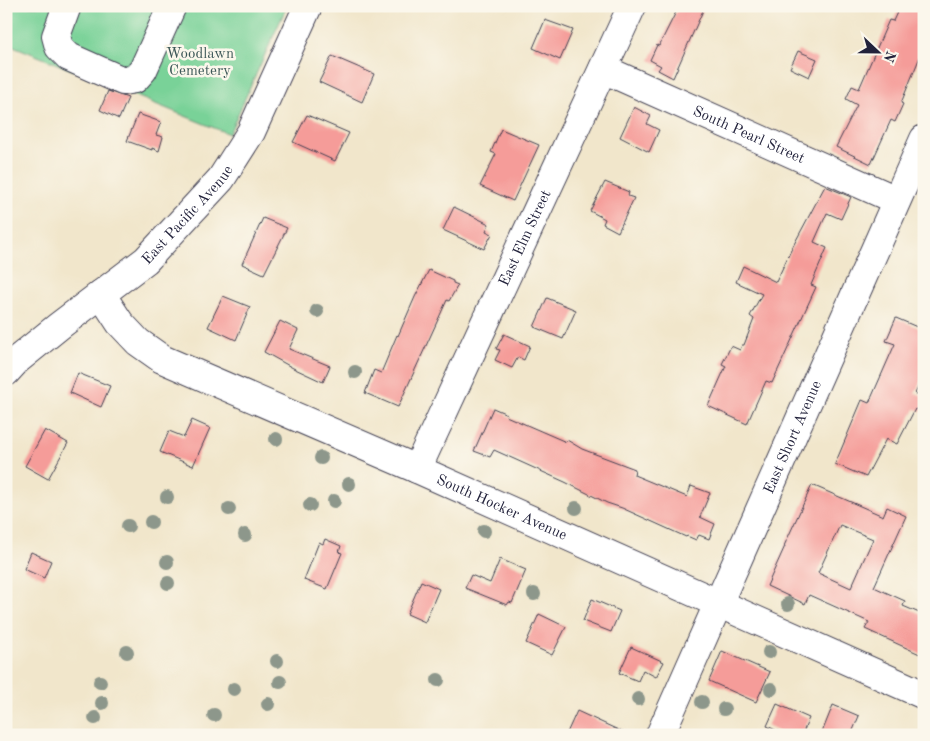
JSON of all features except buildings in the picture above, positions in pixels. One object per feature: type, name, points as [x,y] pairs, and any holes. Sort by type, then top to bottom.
[{"type":"street","points":[[67,6],[56,36],[59,48],[68,57],[123,81],[135,79],[143,70],[172,6]]},
{"type":"street","name":"East Pacific Avenue","points":[[6,372],[17,360],[146,260],[221,179],[251,132],[308,6]]},
{"type":"street","name":"East Elm Street","points":[[417,469],[632,6]]},
{"type":"street","name":"South Pearl Street","points":[[603,69],[896,200]]},
{"type":"street","name":"East Short Avenue","points":[[660,735],[924,139]]},
{"type":"street","name":"South Hocker Avenue","points":[[101,294],[120,324],[138,342],[162,359],[417,469],[924,695]]},
{"type":"green space","name":"Woodlawn Cemetery","points":[[6,6],[287,6],[229,134],[6,43]]}]
